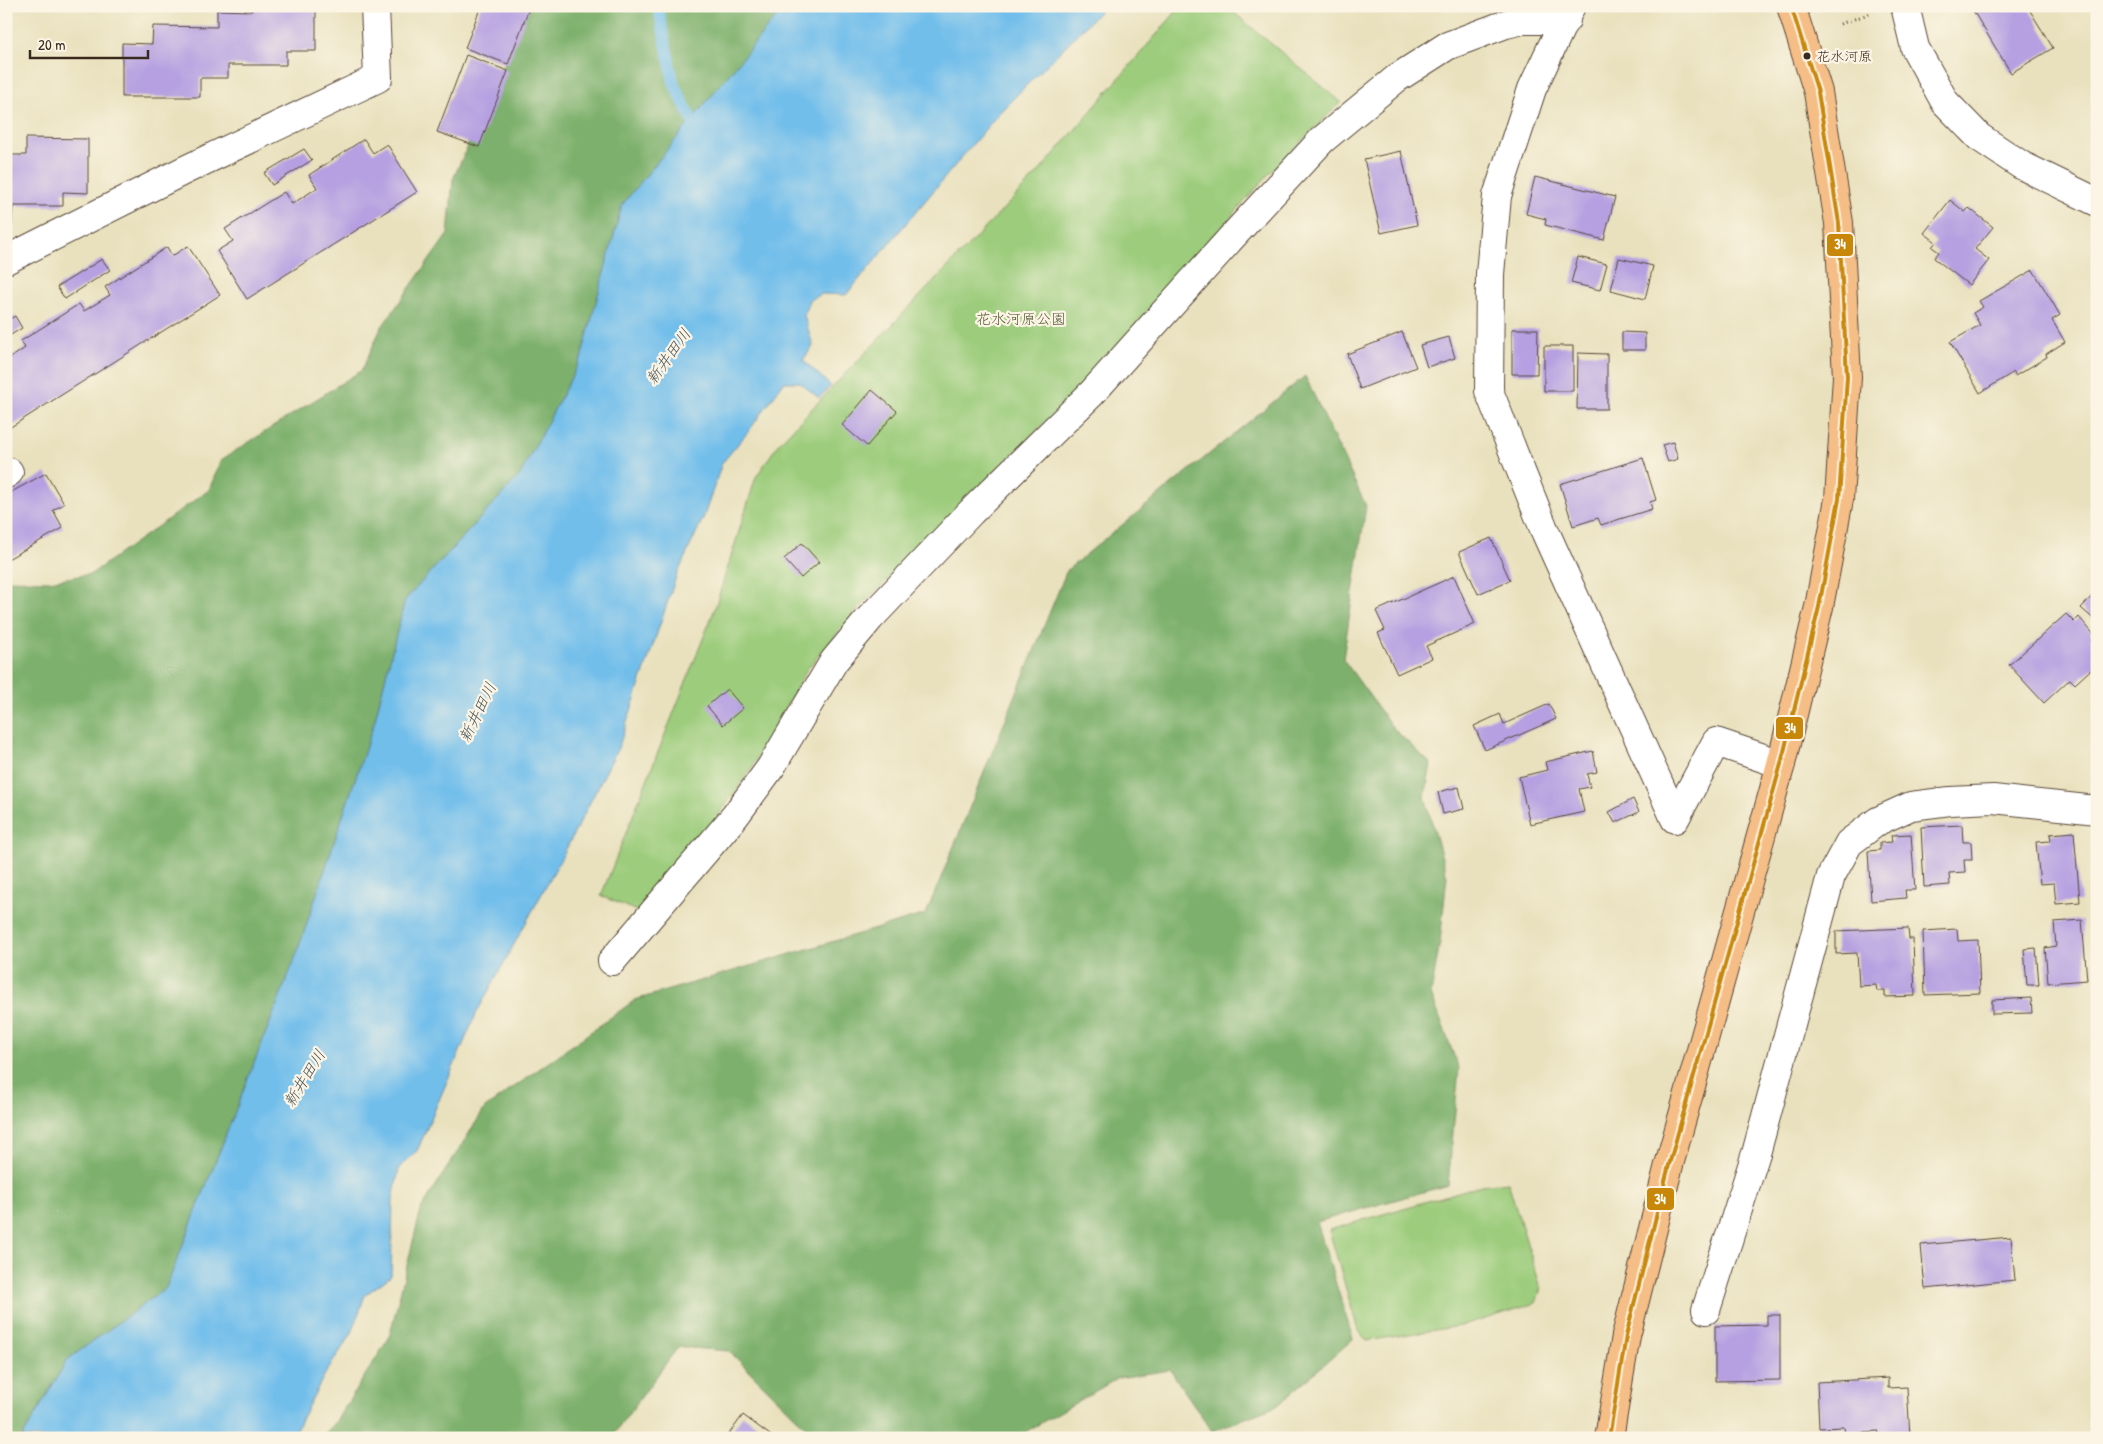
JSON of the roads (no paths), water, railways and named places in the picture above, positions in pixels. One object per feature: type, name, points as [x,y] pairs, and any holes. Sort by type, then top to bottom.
[{"type":"main road","points":[[1609,1438],[1626,1336],[1668,1165],[1781,764],[1819,607],[1839,499],[1847,377],[1840,223],[1818,92],[1791,6]]},
{"type":"street","points":[[6,260],[185,170],[378,78],[375,6]]},
{"type":"street","points":[[1905,6],[1915,48],[1945,102],[1979,137],[2021,165],[2097,202]]},
{"type":"street","points":[[1569,13],[1532,89],[1497,196],[1490,274],[1489,391],[1544,529],[1674,819],[1716,742],[1781,764]]},
{"type":"street","points":[[612,961],[735,816],[771,767],[834,661],[870,618],[971,512],[1092,393],[1322,140],[1397,78],[1448,46],[1515,22],[1569,13]]},
{"type":"street","points":[[1706,1310],[1757,1150],[1822,916],[1831,876],[1849,843],[1878,822],[1910,806],[1950,801],[1992,799],[2097,810]]},
{"type":"water","name":"新井田川","points":[[785,6],[1105,6],[999,113],[846,295],[822,294],[809,300],[804,315],[813,346],[803,360],[831,386],[819,398],[799,382],[784,382],[748,432],[722,463],[704,516],[676,577],[619,746],[563,855],[477,1012],[417,1151],[399,1168],[393,1200],[391,1276],[365,1295],[352,1333],[325,1374],[296,1429],[286,1438],[22,1438],[67,1360],[166,1288],[296,956],[374,723],[405,600],[520,475],[581,359],[622,205]]},
{"type":"waterway","points":[[658,6],[674,84],[698,132]]},
{"type":"place","name":"花水河原","points":[[1807,56]]},
{"type":"park label","name":"花水河原公園","points":[[1021,319]]}]
